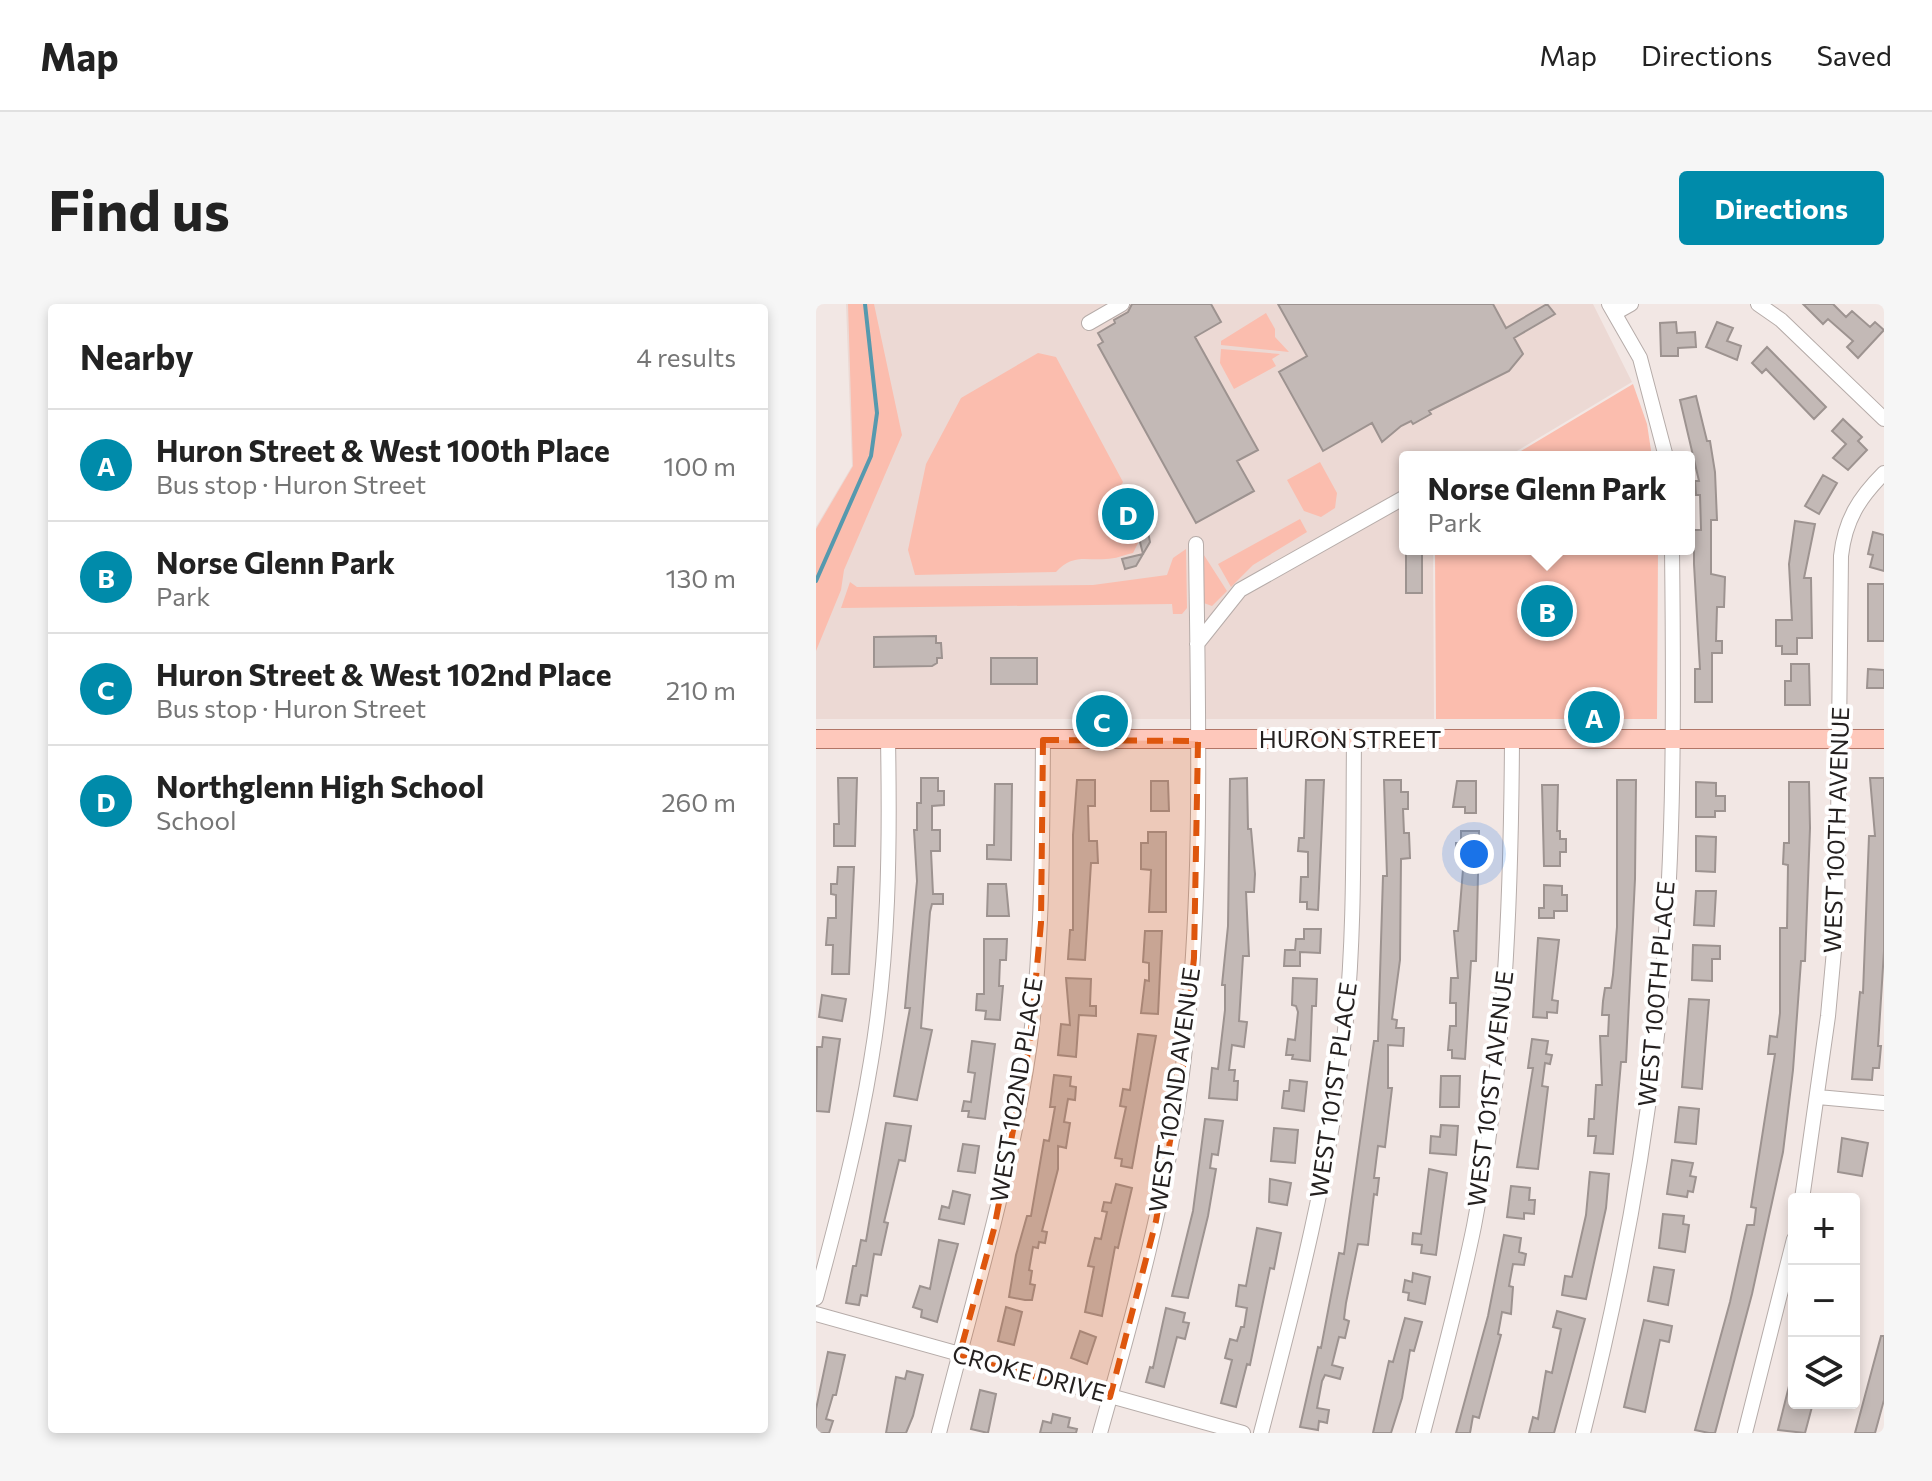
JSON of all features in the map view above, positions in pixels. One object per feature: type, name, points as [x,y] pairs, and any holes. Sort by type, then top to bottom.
[{"type":"main road","name":"HURON STREET","points":[[816,739],[1884,739]]},
{"type":"street","points":[[1089,323],[1122,304]]},
{"type":"street","points":[[1631,304],[1612,308],[1640,358],[1664,451]]},
{"type":"street","points":[[1758,304],[1781,320],[1884,419]]},
{"type":"street","name":"WEST 100TH AVENUE","points":[[1803,1193],[1818,1097],[1837,918],[1841,556],[1844,533],[1862,496],[1884,473]]},
{"type":"street","points":[[1197,644],[1240,590],[1399,500]]},
{"type":"street","name":"WEST 102ND AVENUE","points":[[1100,1433],[1156,1221],[1183,1067],[1194,958],[1198,741],[1196,544]]},
{"type":"street","name":"WEST 100TH PLACE","points":[[1583,1433],[1623,1268],[1656,1050],[1670,839],[1672,555]]},
{"type":"street","points":[[816,1298],[850,1167],[872,1059],[888,894],[888,740]]},
{"type":"street","name":"WEST 102ND PLACE","points":[[939,1433],[1003,1188],[1030,1042],[1041,923],[1043,740]]},
{"type":"street","name":"WEST 101ST PLACE","points":[[1261,1433],[1306,1264],[1336,1104],[1352,951],[1354,740]]},
{"type":"street","name":"WEST 101ST AVENUE","points":[[1423,1433],[1467,1254],[1489,1128],[1509,918],[1512,740]]},
{"type":"street","points":[[1818,1097],[1884,1103]]},
{"type":"street","points":[[1745,1433],[1788,1263]]},
{"type":"street","name":"CROKE DRIVE","points":[[816,1314],[1243,1433]]},
{"type":"highlighted area","points":[[1043,740],[1198,741],[1194,958],[1183,1067],[1156,1221],[1110,1397],[959,1356],[994,1229],[1030,1042],[1041,923]]},
{"type":"shaded area","points":[[846,304],[1593,304],[1632,382],[1517,451],[1399,451],[1399,555],[1433,555],[1434,719],[816,719],[816,527],[852,466]]},
{"type":"shaded area","points":[[848,304],[874,304],[902,435],[844,570],[841,590],[816,651],[816,529],[853,466]]},
{"type":"shaded area","points":[[1266,313],[1275,329],[1275,337],[1289,352],[1221,345],[1221,341]]},
{"type":"shaded area","points":[[1221,349],[1280,354],[1272,359],[1276,366],[1234,389],[1220,363]]},
{"type":"shaded area","points":[[1038,353],[1056,357],[1123,482],[1119,489],[1122,506],[1133,514],[1139,541],[1133,553],[1109,559],[1074,560],[1056,572],[915,575],[908,550],[926,464],[961,398]]},
{"type":"shaded area","points":[[1633,384],[1647,424],[1651,451],[1521,451]]},
{"type":"shaded area","points":[[1320,462],[1337,493],[1335,508],[1321,517],[1304,511],[1287,480]]},
{"type":"shaded area","points":[[1300,519],[1307,532],[1253,565],[1231,587],[1218,564]]},
{"type":"shaded area","points":[[1186,549],[1187,608],[1182,614],[1173,614],[1172,604],[841,608],[850,582],[857,587],[1093,585],[1167,575],[1173,558]]},
{"type":"shaded area","points":[[1202,552],[1227,591],[1212,606],[1201,602]]},
{"type":"shaded area","points":[[1435,555],[1658,555],[1657,719],[1436,719]]},
{"type":"building","points":[[1132,304],[1211,304],[1221,322],[1195,337],[1258,450],[1237,461],[1254,491],[1196,523],[1098,345],[1103,342],[1098,333],[1128,312]]},
{"type":"building","points":[[1278,304],[1493,304],[1506,328],[1547,304],[1555,314],[1514,338],[1523,354],[1509,371],[1429,411],[1431,414],[1413,424],[1411,421],[1401,426],[1382,442],[1372,423],[1323,451],[1279,372],[1307,356]]},
{"type":"building","points":[[1803,304],[1833,304],[1846,317],[1852,311],[1870,327],[1875,322],[1884,330],[1858,358],[1847,347],[1853,341],[1828,319],[1823,324]]},
{"type":"building","points":[[1676,322],[1677,333],[1695,332],[1696,347],[1678,348],[1678,356],[1661,356],[1660,323]]},
{"type":"building","points":[[1717,322],[1733,328],[1727,341],[1741,346],[1737,360],[1706,347]]},
{"type":"building","points":[[1767,347],[1826,407],[1814,419],[1766,369],[1762,373],[1752,363]]},
{"type":"building","points":[[1696,396],[1707,441],[1710,441],[1715,472],[1717,520],[1711,520],[1711,574],[1725,577],[1724,607],[1717,607],[1716,641],[1722,641],[1722,653],[1712,653],[1712,702],[1695,702],[1695,669],[1700,669],[1694,555],[1695,530],[1701,530],[1700,495],[1696,495],[1695,481],[1699,481],[1695,451],[1692,451],[1680,400]]},
{"type":"building","points":[[1843,419],[1862,437],[1858,441],[1867,450],[1848,470],[1833,458],[1846,444],[1832,431]]},
{"type":"building","points":[[1823,475],[1837,483],[1819,514],[1805,506]]},
{"type":"building","points":[[1795,521],[1815,524],[1804,578],[1811,578],[1812,638],[1797,638],[1797,654],[1782,654],[1782,646],[1776,646],[1776,620],[1792,620],[1789,564]]},
{"type":"building","points":[[1148,532],[1150,542],[1143,554],[1138,534]]},
{"type":"building","points":[[1873,532],[1884,535],[1884,571],[1870,567],[1873,555],[1868,554]]},
{"type":"building","points":[[1143,554],[1136,566],[1125,569],[1122,559]]},
{"type":"building","points":[[1406,555],[1422,555],[1422,593],[1406,593]]},
{"type":"building","points":[[1868,584],[1884,584],[1884,641],[1868,641]]},
{"type":"building","points":[[936,636],[936,643],[941,643],[942,658],[937,658],[937,663],[932,666],[874,667],[874,637]]},
{"type":"building","points":[[991,658],[1037,658],[1037,684],[991,684]]},
{"type":"building","points":[[1791,664],[1809,664],[1810,705],[1785,705],[1785,681],[1791,681]]},
{"type":"building","points":[[1868,669],[1884,670],[1884,688],[1867,688]]},
{"type":"building","points":[[838,778],[857,778],[855,846],[834,846],[834,824],[839,824]]},
{"type":"building","points":[[921,778],[938,778],[938,791],[944,791],[944,805],[932,806],[932,830],[940,830],[940,851],[931,851],[933,894],[943,894],[943,904],[932,904],[930,912],[921,1028],[932,1030],[917,1100],[894,1096],[910,1008],[905,1008],[917,881],[914,830],[917,830],[917,803],[921,803]]},
{"type":"building","points":[[1247,778],[1248,829],[1251,829],[1255,874],[1254,892],[1246,892],[1249,956],[1243,956],[1239,1021],[1247,1022],[1244,1047],[1232,1045],[1229,1070],[1235,1070],[1234,1081],[1238,1081],[1237,1100],[1209,1098],[1212,1068],[1218,1069],[1225,1010],[1225,985],[1222,985],[1228,926],[1230,779]]},
{"type":"building","points":[[1870,778],[1884,778],[1884,951],[1878,1046],[1881,1046],[1879,1068],[1873,1068],[1872,1080],[1852,1079],[1860,992],[1863,993],[1869,836],[1875,836]]},
{"type":"building","points":[[1077,780],[1095,780],[1095,806],[1088,806],[1089,841],[1097,841],[1098,863],[1091,863],[1085,960],[1068,959],[1070,930],[1073,930],[1073,835]]},
{"type":"building","points":[[1306,780],[1324,780],[1318,910],[1307,909],[1307,902],[1300,902],[1301,877],[1308,877],[1308,852],[1298,851],[1299,838],[1304,838]]},
{"type":"building","points":[[1384,780],[1401,780],[1401,792],[1408,792],[1408,809],[1403,809],[1404,833],[1409,833],[1410,858],[1401,859],[1400,960],[1392,1019],[1397,1020],[1396,1028],[1404,1028],[1403,1046],[1388,1045],[1388,1088],[1392,1088],[1385,1147],[1378,1146],[1374,1178],[1379,1178],[1368,1245],[1358,1244],[1344,1319],[1349,1321],[1345,1338],[1339,1337],[1332,1365],[1343,1368],[1340,1379],[1325,1375],[1322,1381],[1317,1408],[1329,1410],[1327,1423],[1319,1421],[1318,1430],[1300,1427],[1318,1347],[1321,1348],[1339,1253],[1344,1254],[1374,1041],[1378,1041],[1383,876],[1387,876]]},
{"type":"building","points":[[1617,780],[1636,780],[1635,879],[1626,1062],[1621,1062],[1613,1154],[1594,1153],[1596,1136],[1588,1136],[1589,1119],[1594,1119],[1596,1085],[1602,1085],[1600,1036],[1608,1036],[1609,1015],[1602,1015],[1603,1001],[1605,988],[1611,988],[1617,927]]},
{"type":"building","points":[[1151,781],[1168,781],[1169,811],[1151,811]]},
{"type":"building","points":[[1457,781],[1476,781],[1476,813],[1465,813],[1465,807],[1453,807]]},
{"type":"building","points":[[1696,782],[1716,783],[1716,796],[1725,796],[1725,811],[1715,811],[1715,817],[1696,817]]},
{"type":"building","points":[[1789,782],[1809,782],[1810,828],[1805,961],[1801,961],[1783,1152],[1752,1294],[1715,1433],[1709,1433],[1695,1430],[1730,1302],[1747,1225],[1754,1225],[1756,1208],[1751,1207],[1775,1054],[1768,1054],[1770,1036],[1777,1037],[1780,1013],[1780,928],[1787,928],[1788,865],[1783,864],[1784,843],[1789,843]]},
{"type":"building","points":[[995,784],[1012,784],[1011,860],[987,859],[987,845],[994,845]]},
{"type":"building","points":[[1542,785],[1558,785],[1557,831],[1560,831],[1560,839],[1566,839],[1566,852],[1560,852],[1560,866],[1544,866]]},
{"type":"building","points":[[1461,831],[1479,831],[1476,961],[1471,961],[1465,1059],[1452,1058],[1452,1050],[1448,1050],[1450,1026],[1456,1026],[1456,1003],[1450,1003],[1451,978],[1458,978],[1454,931],[1458,931],[1464,857],[1456,857],[1456,843],[1461,843]]},
{"type":"building","points":[[1148,832],[1166,832],[1166,912],[1149,912],[1151,870],[1141,869],[1141,843],[1148,843]]},
{"type":"building","points":[[1696,836],[1716,837],[1715,872],[1696,871]]},
{"type":"building","points":[[838,867],[854,867],[849,974],[832,974],[833,945],[826,945],[828,918],[836,918],[836,895],[831,894],[831,884],[837,884]]},
{"type":"building","points":[[988,884],[1006,884],[1009,916],[987,916]]},
{"type":"building","points":[[1544,885],[1562,886],[1562,895],[1567,895],[1567,911],[1554,911],[1554,918],[1539,918],[1539,908],[1544,908]]},
{"type":"building","points":[[1696,891],[1716,891],[1714,926],[1694,925]]},
{"type":"building","points":[[1304,929],[1321,929],[1320,953],[1300,952],[1300,966],[1284,966],[1285,950],[1295,950],[1296,939],[1304,939]]},
{"type":"building","points":[[1145,931],[1162,931],[1158,1014],[1141,1013],[1145,980],[1149,981],[1149,963],[1143,962]]},
{"type":"building","points":[[1538,938],[1559,940],[1552,1000],[1558,1001],[1557,1013],[1547,1012],[1547,1018],[1533,1017]]},
{"type":"building","points":[[984,939],[1007,939],[1006,960],[1000,960],[999,986],[1003,986],[1000,1020],[985,1019],[986,1011],[976,1010],[977,994],[984,994]]},
{"type":"building","points":[[1693,945],[1720,946],[1720,959],[1712,959],[1712,981],[1692,980]]},
{"type":"building","points":[[1066,978],[1091,979],[1090,1006],[1096,1006],[1096,1016],[1079,1015],[1076,1057],[1058,1055],[1061,1024],[1070,1025]]},
{"type":"building","points":[[1293,978],[1317,979],[1316,1006],[1312,1006],[1310,1061],[1292,1059],[1293,1055],[1286,1055],[1288,1039],[1295,1040],[1298,1012],[1292,1005]]},
{"type":"building","points":[[822,995],[846,999],[842,1021],[819,1017]]},
{"type":"building","points":[[1689,999],[1709,1000],[1702,1089],[1682,1087]]},
{"type":"building","points":[[1138,1034],[1156,1036],[1132,1168],[1121,1166],[1122,1159],[1115,1158],[1126,1107],[1120,1106],[1123,1089],[1130,1090]]},
{"type":"building","points":[[823,1037],[840,1039],[829,1112],[816,1111],[817,1047],[822,1047]]},
{"type":"building","points":[[1532,1039],[1548,1041],[1546,1054],[1552,1055],[1550,1064],[1545,1063],[1542,1086],[1548,1087],[1538,1169],[1517,1167],[1533,1068],[1528,1068]]},
{"type":"building","points":[[972,1041],[995,1044],[985,1119],[968,1117],[969,1111],[962,1111],[964,1101],[971,1102],[975,1073],[968,1072]]},
{"type":"building","points":[[1054,1075],[1071,1077],[1070,1086],[1076,1087],[1075,1100],[1068,1099],[1064,1122],[1070,1123],[1066,1148],[1058,1146],[1058,1169],[1042,1231],[1047,1232],[1045,1243],[1039,1242],[1038,1248],[1033,1247],[1029,1270],[1032,1271],[1030,1284],[1035,1285],[1032,1300],[1025,1300],[1009,1297],[1016,1255],[1027,1216],[1031,1216],[1044,1140],[1049,1141],[1055,1107],[1050,1107]]},
{"type":"building","points":[[1441,1076],[1460,1076],[1459,1107],[1440,1107]]},
{"type":"building","points":[[1290,1080],[1307,1082],[1304,1111],[1282,1108],[1284,1091],[1289,1091]]},
{"type":"building","points":[[1679,1107],[1699,1109],[1696,1144],[1675,1142]]},
{"type":"building","points":[[1205,1119],[1223,1121],[1218,1155],[1212,1154],[1210,1168],[1216,1169],[1208,1216],[1188,1298],[1172,1296],[1193,1211]]},
{"type":"building","points":[[886,1123],[911,1126],[905,1161],[899,1160],[884,1222],[888,1223],[881,1255],[874,1254],[867,1296],[861,1295],[859,1305],[846,1303],[861,1240],[866,1241]]},
{"type":"building","points":[[1441,1125],[1458,1126],[1456,1155],[1430,1153],[1431,1136],[1440,1137]]},
{"type":"building","points":[[1274,1128],[1298,1130],[1295,1163],[1271,1161]]},
{"type":"building","points":[[1842,1138],[1868,1143],[1862,1176],[1838,1172]]},
{"type":"building","points":[[963,1144],[979,1146],[975,1173],[958,1171]]},
{"type":"building","points":[[1672,1160],[1693,1163],[1690,1176],[1696,1177],[1693,1192],[1688,1191],[1687,1197],[1667,1194]]},
{"type":"building","points":[[1429,1169],[1447,1173],[1436,1255],[1421,1253],[1422,1245],[1412,1244],[1413,1233],[1421,1234]]},
{"type":"building","points":[[1590,1172],[1609,1174],[1606,1208],[1586,1299],[1562,1295],[1565,1276],[1572,1277],[1586,1215]]},
{"type":"building","points":[[1270,1179],[1291,1183],[1287,1205],[1269,1202]]},
{"type":"building","points":[[1116,1184],[1132,1188],[1118,1248],[1115,1247],[1102,1316],[1085,1312],[1094,1267],[1088,1266],[1095,1238],[1101,1239],[1107,1212],[1102,1211],[1104,1202],[1111,1203]]},
{"type":"building","points":[[1511,1186],[1530,1188],[1529,1200],[1535,1200],[1534,1214],[1524,1213],[1524,1219],[1507,1217]]},
{"type":"building","points":[[953,1191],[970,1195],[964,1224],[939,1219],[942,1206],[949,1208]]},
{"type":"building","points":[[1663,1214],[1684,1216],[1683,1224],[1689,1225],[1685,1252],[1659,1248]]},
{"type":"building","points":[[1257,1228],[1281,1233],[1274,1269],[1270,1268],[1250,1365],[1247,1364],[1236,1407],[1221,1403],[1232,1360],[1225,1358],[1230,1339],[1237,1341],[1241,1327],[1244,1327],[1247,1308],[1236,1306],[1239,1285],[1246,1286]]},
{"type":"building","points":[[1504,1235],[1521,1238],[1519,1252],[1526,1254],[1524,1265],[1513,1264],[1509,1286],[1513,1287],[1511,1314],[1502,1312],[1498,1334],[1501,1335],[1479,1418],[1473,1416],[1470,1433],[1456,1433],[1488,1316]]},
{"type":"building","points":[[939,1240],[958,1244],[937,1322],[921,1317],[922,1310],[913,1307],[920,1286],[930,1289]]},
{"type":"building","points":[[1654,1267],[1674,1270],[1668,1305],[1648,1301]]},
{"type":"building","points":[[1413,1273],[1430,1277],[1425,1304],[1408,1300],[1409,1293],[1403,1292],[1405,1280],[1412,1282]]},
{"type":"building","points":[[1006,1307],[1022,1312],[1014,1345],[998,1341]]},
{"type":"building","points":[[1166,1308],[1185,1313],[1183,1322],[1189,1323],[1185,1339],[1177,1337],[1164,1387],[1146,1382],[1150,1367],[1153,1368]]},
{"type":"building","points":[[1557,1311],[1585,1319],[1554,1433],[1529,1433],[1533,1417],[1538,1419],[1546,1371],[1552,1373],[1561,1329],[1553,1327]]},
{"type":"building","points":[[1405,1318],[1422,1322],[1414,1351],[1410,1350],[1402,1398],[1391,1433],[1373,1433],[1389,1361],[1393,1362]]},
{"type":"building","points":[[1644,1320],[1672,1326],[1669,1342],[1660,1340],[1645,1412],[1624,1407]]},
{"type":"building","points":[[1080,1331],[1096,1337],[1087,1364],[1071,1358]]},
{"type":"building","points":[[1881,1336],[1884,1336],[1884,1400],[1875,1433],[1855,1433]]},
{"type":"building","points":[[828,1352],[845,1355],[836,1395],[833,1395],[826,1419],[833,1421],[829,1433],[816,1433],[816,1409]]},
{"type":"building","points":[[907,1371],[923,1375],[913,1416],[906,1433],[886,1433],[896,1377],[905,1379]]},
{"type":"building","points":[[980,1390],[996,1394],[988,1433],[971,1429]]},
{"type":"building","points":[[1788,1390],[1788,1409],[1811,1409],[1805,1433],[1778,1430]]},
{"type":"building","points":[[1053,1414],[1070,1418],[1068,1427],[1077,1429],[1076,1433],[1040,1433],[1043,1421],[1051,1423]]},
{"type":"waterway","points":[[816,581],[871,456],[877,413],[865,304]]},
{"type":"place","name":"Northglenn High School","points":[[1128,514]]},
{"type":"place","name":"Norse Glenn Park","points":[[1547,611]]},
{"type":"place","name":"Huron Street & West 100th Place","points":[[1594,717]]},
{"type":"place","name":"Huron Street & West 102nd Place","points":[[1102,721]]}]
